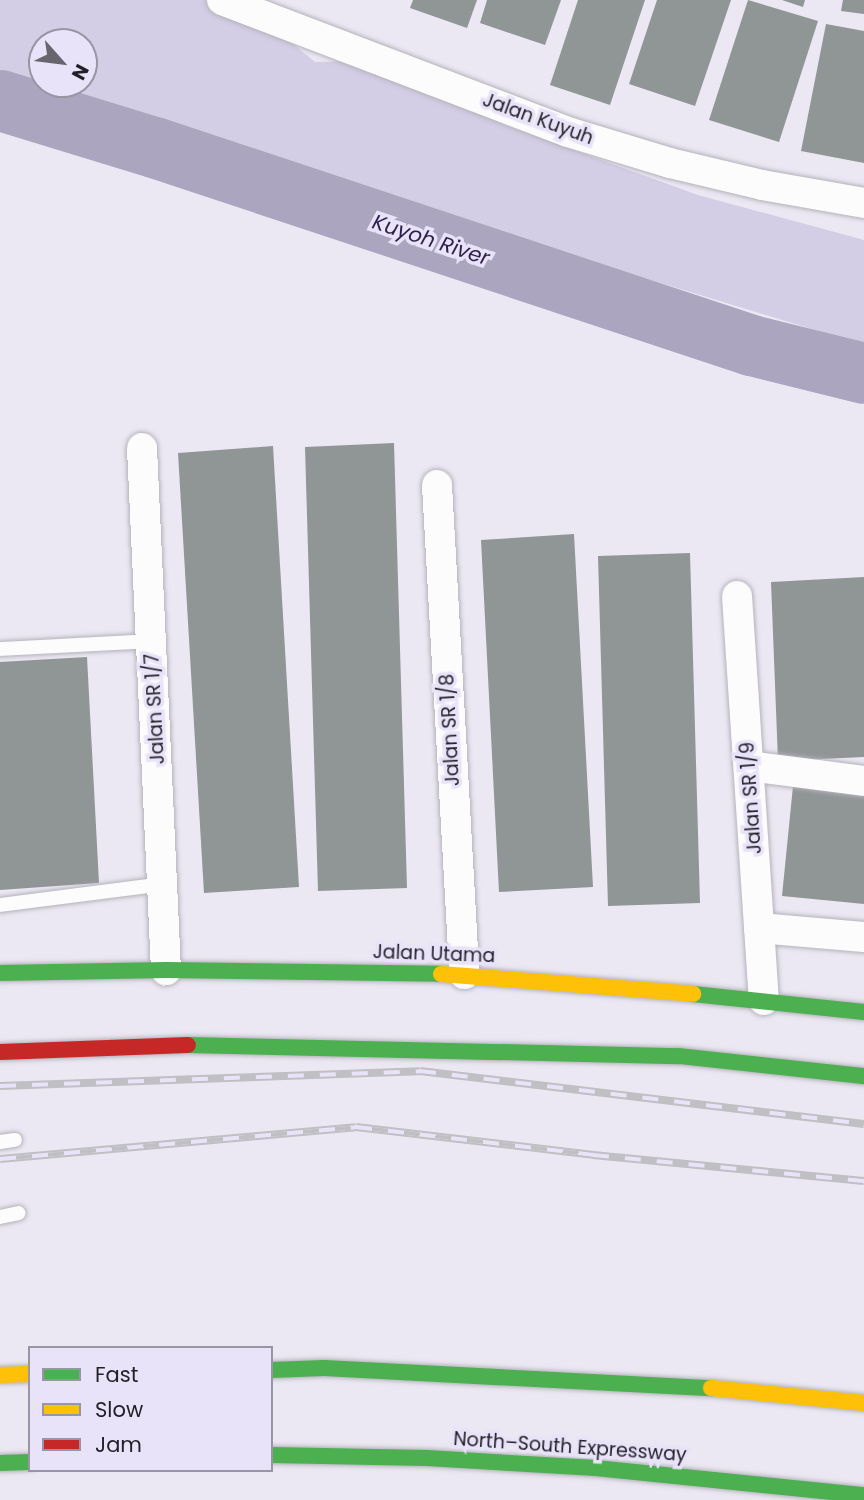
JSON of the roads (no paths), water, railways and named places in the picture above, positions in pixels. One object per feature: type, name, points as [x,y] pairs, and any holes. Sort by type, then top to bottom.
[{"type":"main road","name":"Jalan Utama","points":[[0,973],[166,970],[464,974],[764,1000],[864,1012]]},
{"type":"main road","points":[[0,1052],[168,1045],[679,1056],[864,1076]]},
{"type":"main road","points":[[273,1370],[324,1368],[562,1380],[767,1392],[864,1403]]},
{"type":"main road","points":[[0,1375],[28,1374]]},
{"type":"main road","name":"North–South Expressway","points":[[273,1455],[427,1458],[596,1468],[864,1494]]},
{"type":"main road","points":[[0,1463],[28,1462]]},
{"type":"street","name":"Jalan Kuyuh","points":[[222,0],[568,132],[723,176],[864,203]]},
{"type":"street","name":"Jalan SR 1/7","points":[[142,448],[166,970]]},
{"type":"street","name":"Jalan SR 1/8","points":[[437,485],[464,974]]},
{"type":"street","name":"Jalan SR 1/9","points":[[737,596],[764,1000]]},
{"type":"street","points":[[749,766],[864,781]]},
{"type":"street","points":[[759,928],[864,937]]},
{"type":"lane","points":[[0,649],[151,641]]},
{"type":"lane","points":[[0,905],[163,884]]},
{"type":"lane","points":[[0,1217],[19,1213]]},
{"type":"waterway","name":"Kuyoh River","points":[[0,100],[154,147],[751,345],[864,373]]},
{"type":"railway","points":[[0,1086],[420,1071],[864,1124]]},
{"type":"railway","points":[[0,1159],[356,1127],[593,1155],[864,1181]]}]
